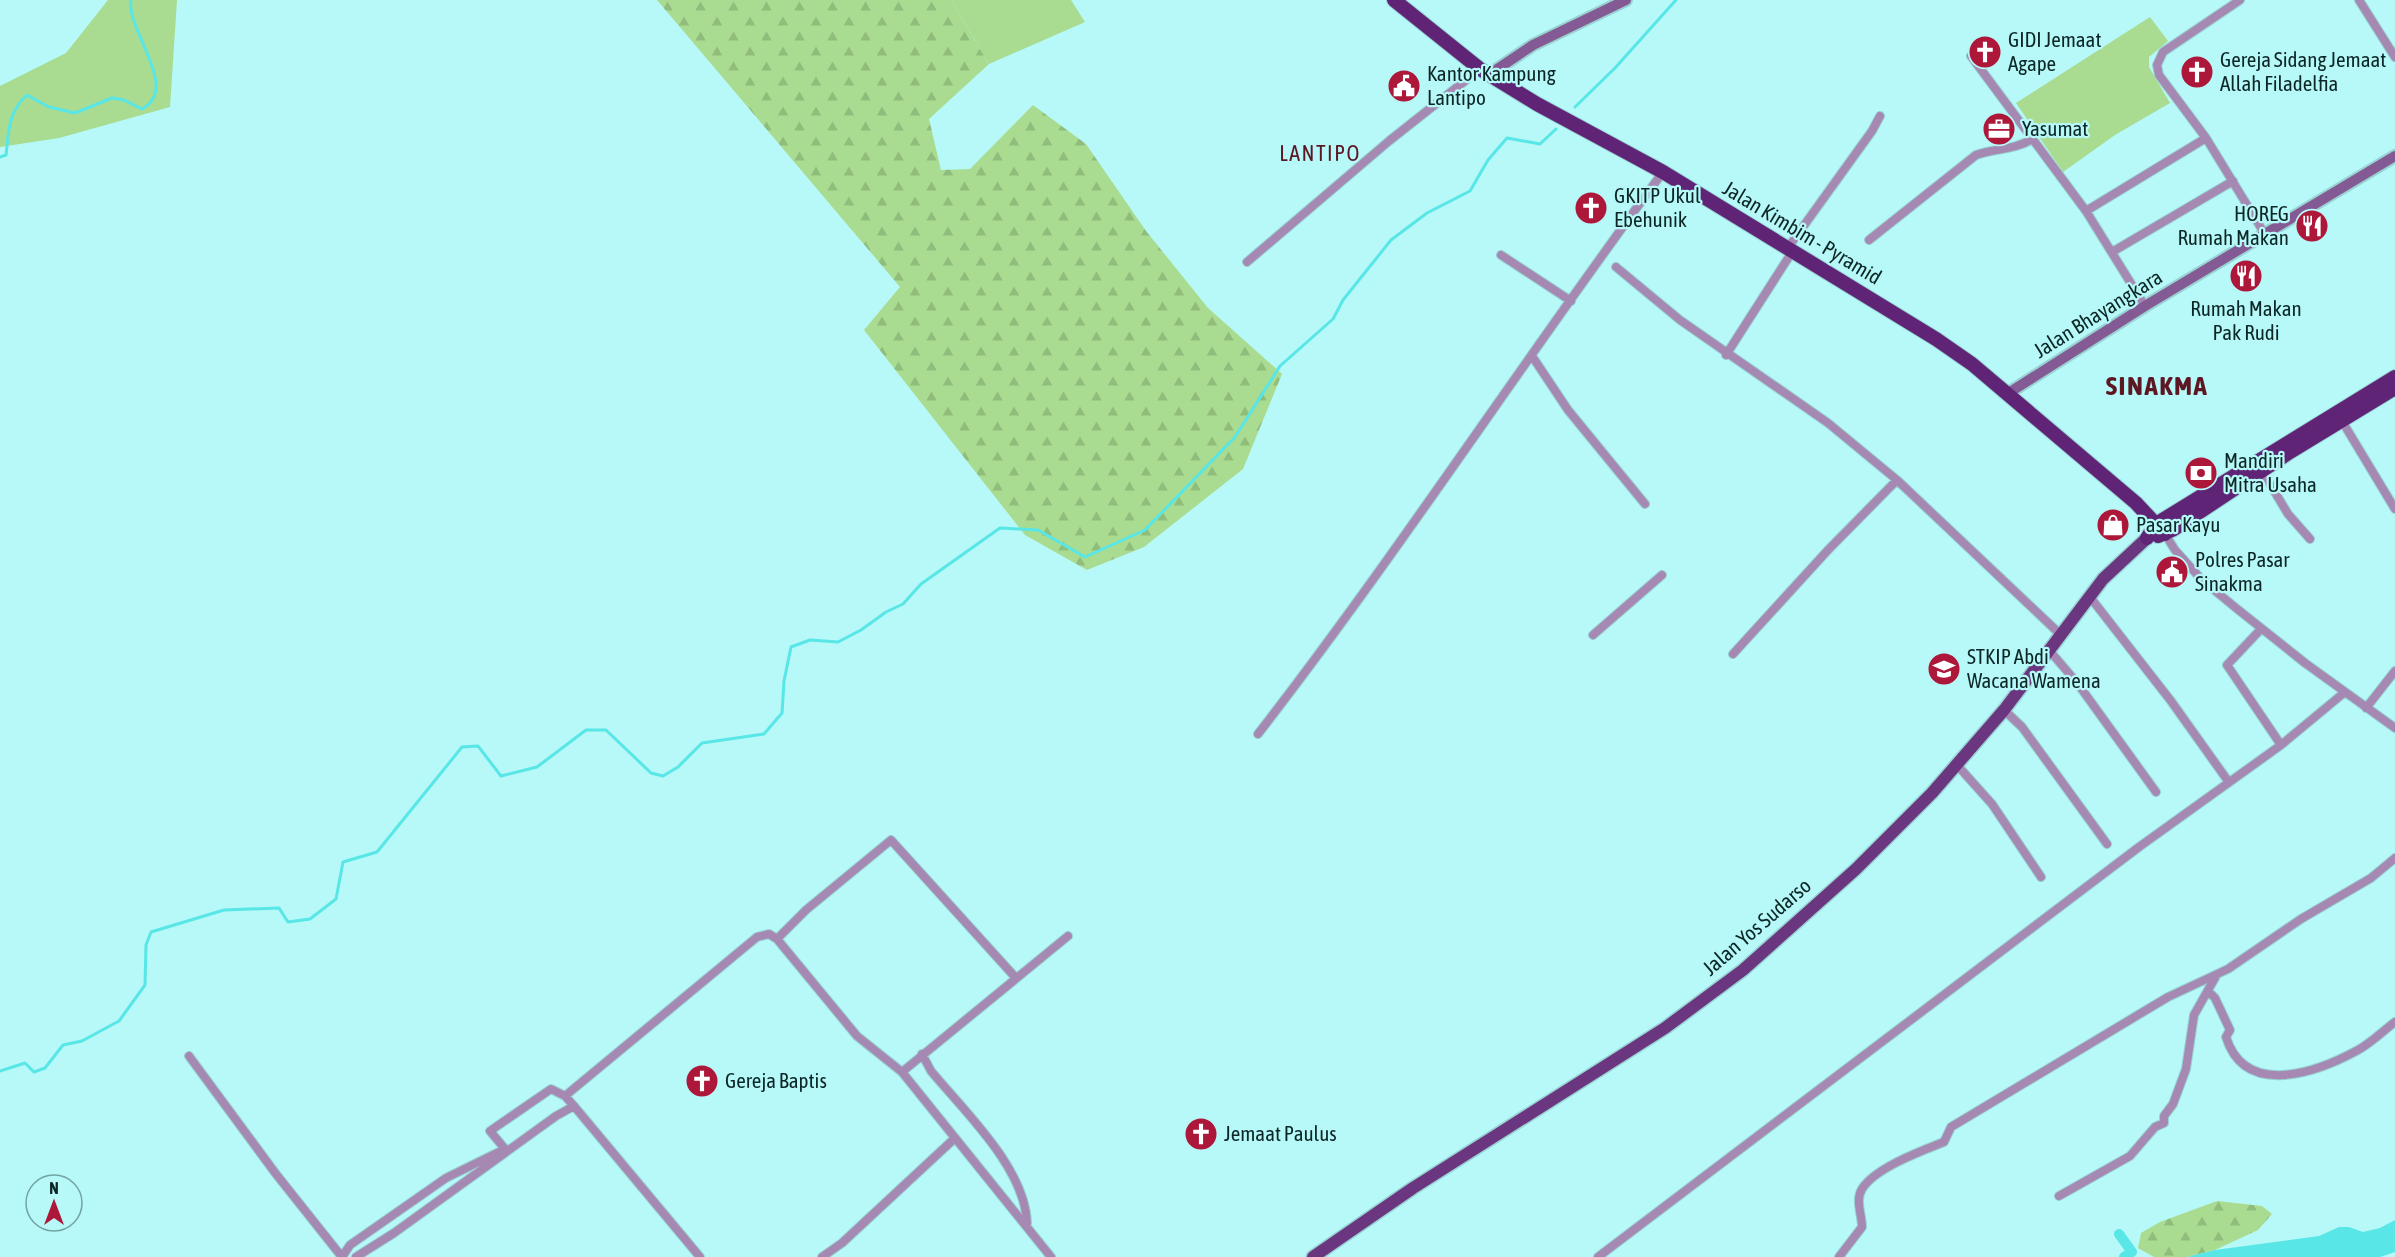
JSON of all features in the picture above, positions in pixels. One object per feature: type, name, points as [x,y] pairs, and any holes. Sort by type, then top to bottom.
[{"type":"highway","name":"Jalan Kimbim - Pyramid","points":[[1394,0],[1485,71],[1537,104],[1662,172],[1936,339],[1972,364],[2136,503],[2161,529]]},
{"type":"highway","name":"Jalan Yos Sudarso","points":[[2147,538],[2395,377]]},
{"type":"highway","name":"Jalan Yos Sudarso","points":[[2259,467],[2342,421],[2395,388]]},
{"type":"main road","points":[[1485,71],[1626,0]]},
{"type":"main road","name":"Jalan Bhayangkara","points":[[2007,394],[2145,306],[2266,236],[2395,156]]},
{"type":"main road","name":"Jalan Yos Sudarso","points":[[1313,1257],[1413,1188],[1702,1002],[1743,970],[1856,868],[1957,765],[2004,710],[2111,569],[2147,538]]},
{"type":"street","points":[[2240,0],[2173,45],[2158,58],[2157,65],[2159,75],[2206,138],[2266,236]]},
{"type":"street","points":[[2360,0],[2395,57]]},
{"type":"street","points":[[1971,56],[2086,211],[2145,306]]},
{"type":"street","points":[[1247,262],[1389,141],[1485,71]]},
{"type":"street","points":[[1726,354],[1790,250],[1872,132],[1880,116]]},
{"type":"street","points":[[2086,211],[2206,138]]},
{"type":"street","points":[[1869,240],[1976,155],[1992,149],[2019,147],[2032,139]]},
{"type":"street","points":[[1258,734],[1340,628],[1384,562],[1454,470],[1662,172]]},
{"type":"street","points":[[2112,252],[2233,181]]},
{"type":"street","points":[[1501,255],[1571,301]]},
{"type":"street","points":[[1616,267],[1680,320],[1726,354],[1828,423],[1897,480],[2061,635]]},
{"type":"street","points":[[1532,356],[1568,410],[1646,504]]},
{"type":"street","points":[[2342,421],[2395,509]]},
{"type":"street","points":[[2259,467],[2288,514],[2310,539]]},
{"type":"street","points":[[1732,654],[1828,550],[1897,480]]},
{"type":"street","points":[[2161,529],[2175,550],[2202,580],[2261,630],[2395,728]]},
{"type":"street","points":[[1593,635],[1662,575]]},
{"type":"street","points":[[2090,597],[2171,701],[2228,781]]},
{"type":"street","points":[[2261,630],[2227,665],[2281,745]]},
{"type":"street","points":[[2049,650],[2078,684],[2156,792]]},
{"type":"street","points":[[2366,708],[2395,671]]},
{"type":"street","points":[[1598,1257],[1741,1146],[1829,1084],[1944,994],[2228,781],[2281,745],[2345,692]]},
{"type":"street","points":[[2004,710],[2022,727],[2107,844]]},
{"type":"street","points":[[1957,765],[1992,804],[2041,877]]},
{"type":"street","points":[[777,939],[831,888],[891,840],[1016,977]]},
{"type":"street","points":[[1839,1257],[1862,1227],[1859,1203],[1862,1190],[1875,1178],[1909,1156],[1944,1142],[1951,1127],[2168,997],[2216,976],[2301,919],[2371,878],[2395,858]]},
{"type":"street","points":[[565,1096],[757,937],[766,933],[777,939],[857,1036],[902,1072],[1051,1257]]},
{"type":"street","points":[[902,1072],[1068,936]]},
{"type":"street","points":[[2059,1196],[2130,1156],[2155,1127],[2164,1123],[2164,1116],[2174,1104],[2186,1069],[2194,1015],[2216,976]]},
{"type":"street","points":[[2208,991],[2215,998],[2230,1030],[2226,1036],[2238,1063],[2255,1074],[2303,1072],[2360,1049],[2395,1022]]},
{"type":"street","points":[[922,1054],[931,1071],[1010,1170],[1023,1199],[1027,1225]]},
{"type":"street","points":[[189,1056],[276,1174],[342,1257],[350,1245],[446,1178],[505,1149],[490,1131],[551,1089],[565,1096],[574,1106],[700,1257]]},
{"type":"street","points":[[356,1257],[394,1233],[563,1111],[574,1106]]},
{"type":"street","points":[[822,1257],[842,1243],[955,1138]]},
{"type":"green space","points":[[108,0],[177,0],[170,107],[59,138],[0,147],[0,86],[66,53]]},
{"type":"green space","points":[[657,0],[951,0],[989,64],[929,119],[941,170],[970,169],[1033,105],[1086,144],[1146,231],[1208,308],[1282,374],[1243,469],[1144,547],[1087,570],[1025,535],[864,330],[900,287]]},
{"type":"green space","points":[[951,0],[1071,0],[1085,22],[989,64]]},
{"type":"green space","points":[[2150,17],[2168,41],[2149,57],[2149,67],[2170,103],[2115,135],[2063,172],[2016,103]]},
{"type":"green space","points":[[2217,1201],[2262,1206],[2272,1214],[2258,1230],[2215,1250],[2187,1257],[2154,1257],[2138,1248],[2141,1233],[2160,1222]]},
{"type":"water","points":[[2395,1220],[2395,1252],[2380,1257],[2187,1257],[2215,1250],[2319,1236],[2339,1227],[2349,1227],[2363,1232],[2380,1228]]},
{"type":"waterway","points":[[0,157],[6,155],[9,130],[16,108],[27,95],[49,107],[75,113],[112,98],[124,100],[142,109],[153,100],[156,87],[154,73],[136,27],[131,0]]},
{"type":"waterway","points":[[1575,107],[1615,68],[1676,0]]},
{"type":"waterway","points":[[0,1071],[25,1063],[34,1072],[45,1068],[63,1045],[82,1041],[119,1021],[145,985],[146,945],[151,932],[224,910],[279,908],[288,922],[310,919],[336,899],[343,862],[377,852],[462,747],[478,746],[501,776],[537,767],[586,730],[606,730],[651,773],[663,776],[678,767],[702,743],[764,734],[782,713],[784,681],[791,647],[810,640],[838,642],[861,630],[886,612],[903,604],[921,584],[1000,528],[1038,530],[1085,557],[1145,530],[1235,437],[1280,366],[1333,319],[1343,300],[1391,240],[1427,213],[1470,191],[1488,160],[1507,138],[1540,144],[1556,129]]},
{"type":"waterway","points":[[2119,1234],[2132,1252],[2124,1257]]},
{"type":"place","name":"GIDI Jemaat Agape","points":[[1985,52]]},
{"type":"place","name":"Gereja Sidang Jemaat Allah Filadelfia","points":[[2197,72]]},
{"type":"place","name":"Kantor Kampung Lantipo","points":[[1404,86]]},
{"type":"place","name":"Yasumat","points":[[1999,129]]},
{"type":"place","name":"GKITP Ukul Ebehunik","points":[[1591,208]]},
{"type":"place","name":"HOREG Rumah Makan","points":[[2312,226]]},
{"type":"place","name":"Rumah Makan Pak Rudi","points":[[2246,276]]},
{"type":"place","name":"Mandiri Mitra Usaha","points":[[2201,473]]},
{"type":"place","name":"Pasar Kayu","points":[[2113,525]]},
{"type":"place","name":"Polres Pasar Sinakma","points":[[2172,572]]},
{"type":"place","name":"STKIP Abdi Wacana Wamena","points":[[1944,669]]},
{"type":"place","name":"Gereja Baptis","points":[[702,1081]]},
{"type":"place","name":"Jemaat Paulus","points":[[1201,1134]]},
{"type":"district","name":"LANTIPO","points":[[1320,153]]},
{"type":"district","name":"SINAKMA","points":[[2157,386]]}]
